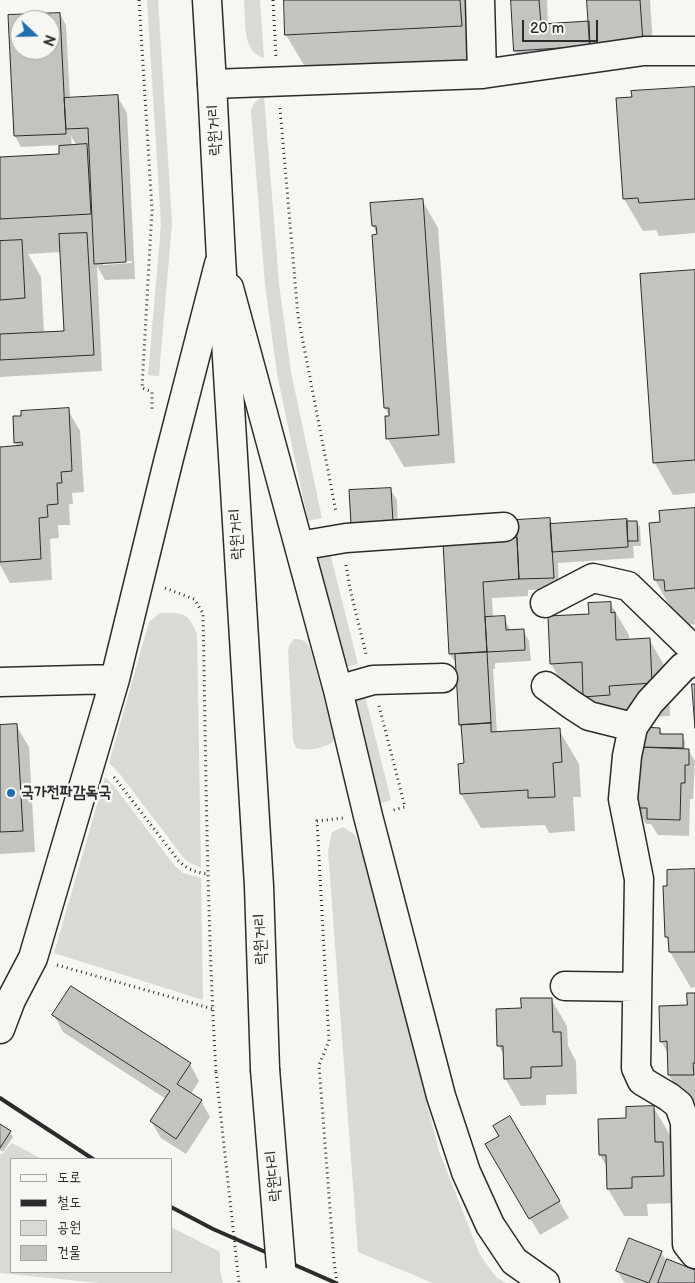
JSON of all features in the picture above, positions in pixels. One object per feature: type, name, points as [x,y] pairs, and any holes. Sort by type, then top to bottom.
[{"type":"street","name":"락원거리","points":[[207,0],[259,886],[265,1069]]},
{"type":"street","points":[[480,0],[482,74]]},
{"type":"street","points":[[212,84],[482,74],[644,51],[695,50]]},
{"type":"street","points":[[221,258],[338,690],[368,816],[441,1096],[466,1172],[490,1225],[514,1261],[545,1283]]},
{"type":"street","points":[[0,1029],[5,997],[33,958],[115,679],[168,462],[221,258]]},
{"type":"street","points":[[299,546],[346,538],[504,527]]},
{"type":"street","points":[[546,603],[593,578],[628,586],[695,651]]},
{"type":"street","points":[[695,660],[683,667],[650,702],[633,727],[627,756],[624,799],[639,879],[636,1068],[642,1081],[679,1105],[690,1122],[687,1244],[695,1254]]},
{"type":"street","points":[[338,690],[373,680],[443,678]]},
{"type":"street","points":[[0,682],[115,679]]},
{"type":"street","points":[[546,686],[589,716],[633,727]]},
{"type":"street","points":[[565,986],[636,987]]},
{"type":"street","name":"락원다리","points":[[265,1069],[282,1275]]},
{"type":"path","points":[[139,0],[152,210],[142,388],[152,392],[152,412]]},
{"type":"path","points":[[203,613],[208,874],[216,1072],[239,1283]]},
{"type":"path","points":[[91,761],[116,779],[183,866],[208,874]]},
{"type":"path","points":[[33,958],[213,1008]]},
{"type":"path","points":[[319,1065],[337,1283]]},
{"type":"green space","points":[[147,0],[158,0],[172,223],[159,376],[148,375],[161,224]]},
{"type":"green space","points":[[244,0],[260,0],[264,58],[257,55],[251,49],[248,42]]},
{"type":"green space","points":[[264,96],[279,284],[291,372],[322,518],[308,521],[277,374],[265,285],[251,111],[256,102]]},
{"type":"green space","points":[[328,545],[358,664],[344,667],[315,549]]},
{"type":"green space","points":[[160,613],[184,615],[191,621],[197,634],[201,868],[188,862],[183,857],[119,773],[109,763],[149,622]]},
{"type":"green space","points":[[294,639],[304,641],[310,648],[334,736],[333,742],[315,749],[305,750],[296,748],[293,741],[288,651]]},
{"type":"green space","points":[[363,688],[391,800],[378,804],[350,691]]},
{"type":"green space","points":[[105,777],[175,866],[183,873],[201,878],[203,1000],[54,953]]},
{"type":"green space","points":[[343,827],[355,835],[363,853],[439,1151],[480,1255],[496,1277],[506,1283],[433,1283],[358,1252],[328,851],[332,832]]},
{"type":"green space","points":[[12,1143],[40,1158],[10,1158],[10,1273],[172,1273],[172,1228],[220,1252],[220,1271],[223,1283],[99,1283],[0,1273],[0,1153],[2,1154]]},
{"type":"building","points":[[284,0],[460,0],[462,26],[285,35]]},
{"type":"building","points":[[511,0],[539,0],[541,24],[589,21],[590,46],[514,51]]},
{"type":"building","points":[[587,0],[640,0],[643,42],[590,46]]},
{"type":"building","points":[[60,13],[66,134],[14,136],[10,60],[60,60]]},
{"type":"building","points":[[8,15],[10,15],[10,55]]},
{"type":"building","points":[[695,87],[695,199],[639,203],[638,198],[623,199],[616,98],[632,97],[631,91]]},
{"type":"building","points":[[118,95],[126,262],[94,264],[88,128],[66,129],[64,98]]},
{"type":"building","points":[[87,144],[91,214],[0,219],[0,157],[59,154],[59,146]]},
{"type":"building","points":[[423,199],[439,435],[386,439],[385,416],[389,416],[389,408],[384,408],[372,235],[377,234],[376,226],[372,226],[370,203]]},
{"type":"building","points":[[87,233],[94,355],[0,360],[0,334],[64,331],[59,234]]},
{"type":"building","points":[[22,240],[25,298],[0,300],[0,241]]},
{"type":"building","points":[[695,270],[695,460],[653,463],[640,274]]},
{"type":"building","points":[[69,408],[72,471],[61,472],[62,483],[57,483],[58,504],[47,505],[48,517],[39,518],[41,559],[0,562],[0,447],[23,445],[22,442],[14,443],[13,416],[21,416],[21,411]]},
{"type":"building","points":[[391,488],[393,522],[351,524],[349,490]]},
{"type":"building","points":[[695,508],[695,588],[665,591],[664,580],[654,580],[649,523],[660,522],[659,511]]},
{"type":"building","points":[[550,518],[554,578],[519,579],[516,520]]},
{"type":"building","points":[[627,519],[628,547],[552,552],[550,524]]},
{"type":"building","points":[[627,521],[637,521],[638,541],[628,541]]},
{"type":"building","points":[[517,538],[519,579],[483,582],[487,652],[449,654],[443,542]]},
{"type":"building","points":[[611,602],[611,613],[615,612],[616,640],[650,638],[652,683],[609,686],[610,695],[583,697],[582,662],[550,664],[548,616],[589,614],[588,603]]},
{"type":"building","points":[[505,616],[506,630],[524,629],[525,650],[487,652],[485,617]]},
{"type":"building","points":[[487,652],[491,723],[459,725],[455,654]]},
{"type":"building","points":[[692,684],[695,684],[695,728]]},
{"type":"building","points":[[491,723],[491,732],[560,728],[562,762],[553,763],[555,797],[528,798],[528,790],[460,794],[458,764],[464,763],[461,725]]},
{"type":"building","name":"국가전파감독국","points":[[17,724],[23,831],[0,832],[0,725]]},
{"type":"building","points":[[642,727],[660,728],[660,734],[683,734],[683,748],[641,747]]},
{"type":"building","points":[[637,747],[689,749],[689,765],[685,765],[685,783],[681,783],[680,820],[647,819],[647,808],[635,808]]},
{"type":"building","points":[[695,869],[695,952],[669,952],[668,937],[665,937],[663,886],[667,886],[667,870]]},
{"type":"building","points":[[71,986],[191,1063],[177,1084],[202,1100],[176,1139],[150,1121],[170,1091],[52,1015]]},
{"type":"building","points":[[687,993],[695,993],[694,1075],[668,1075],[667,1041],[660,1042],[659,1006],[687,1005]]},
{"type":"building","points":[[521,998],[552,998],[553,1032],[561,1032],[562,1066],[531,1067],[531,1078],[504,1079],[503,1046],[497,1046],[496,1009],[521,1008]]},
{"type":"building","points":[[654,1106],[655,1142],[663,1142],[664,1176],[632,1177],[632,1188],[607,1189],[606,1155],[599,1155],[598,1119],[626,1118],[626,1107]]},
{"type":"building","points":[[510,1116],[560,1201],[529,1219],[485,1144],[499,1136],[493,1126]]},
{"type":"building","points":[[0,1124],[11,1131],[0,1148]]},
{"type":"building","points":[[629,1238],[662,1251],[649,1283],[616,1271]]},
{"type":"building","points":[[667,1259],[695,1270],[695,1283],[658,1283]]},
{"type":"railway","points":[[0,1098],[91,1158]]},
{"type":"railway","points":[[172,1208],[213,1229],[336,1283]]},
{"type":"place","name":"국가전파감독국","points":[[11,793]]}]
